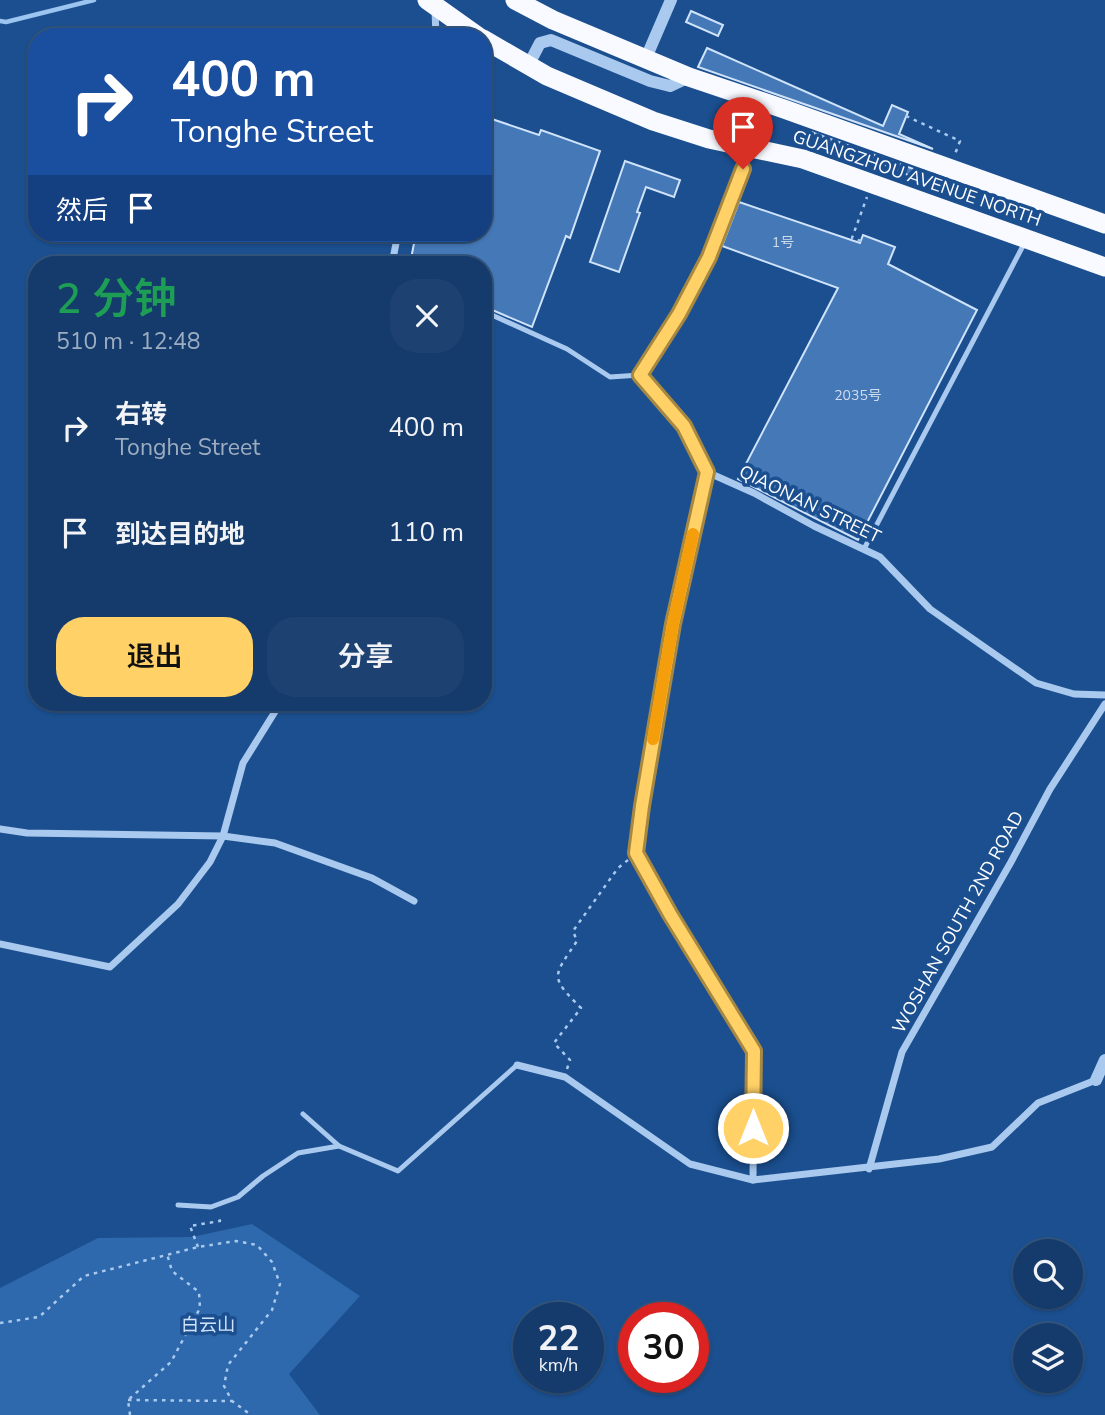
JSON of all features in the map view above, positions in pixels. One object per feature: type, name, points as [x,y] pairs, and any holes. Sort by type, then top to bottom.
[{"type":"highway","name":"GUANGZHOU AVENUE NORTH","points":[[515,0],[569,27],[689,77],[784,108],[1105,224]]},
{"type":"highway","name":"GUANGZHOU AVENUE NORTH","points":[[431,3],[466,28]]},
{"type":"highway","name":"GUANGZHOU AVENUE NORTH","points":[[492,45],[528,66],[599,98],[685,132],[728,144],[803,159],[1105,267]]},
{"type":"street","points":[[646,58],[671,0]]},
{"type":"street","points":[[431,3],[435,28]]},
{"type":"street","points":[[528,66],[540,43],[551,40],[650,81],[670,86],[689,77]]},
{"type":"street","points":[[751,147],[709,257],[676,319],[640,375],[684,426],[707,472],[673,624],[636,853],[754,1051],[753,1180]]},
{"type":"street","name":"QIAONAN STREET","points":[[707,472],[880,557],[930,609],[1036,683],[1074,694],[1105,695]]},
{"type":"street","name":"WOSHAN SOUTH 2ND ROAD","points":[[869,1169],[902,1052],[1050,789],[1105,704]]},
{"type":"street","points":[[0,944],[110,968],[178,904],[209,862],[223,836],[243,763],[275,711]]},
{"type":"street","points":[[0,829],[27,833],[223,836],[275,843],[372,878],[414,901]]},
{"type":"street","points":[[517,1065],[565,1077],[690,1164],[753,1180],[869,1169],[939,1159],[992,1147],[1038,1103],[1096,1080],[1105,1060]]},
{"type":"lane","points":[[864,549],[1026,239]]},
{"type":"lane","points":[[492,316],[567,349],[610,377],[640,375]]},
{"type":"lane","points":[[303,1114],[339,1146],[398,1171],[517,1065]]},
{"type":"lane","points":[[178,1205],[211,1207],[238,1197],[263,1176],[298,1153],[339,1146]]},
{"type":"path","points":[[906,116],[960,141],[949,168]]},
{"type":"path","points":[[861,241],[852,237],[872,183]]},
{"type":"path","points":[[565,1077],[570,1060],[554,1043],[581,1008],[558,985],[557,971],[577,941],[573,932],[618,868],[636,853]]},
{"type":"path","points":[[198,1247],[190,1226],[220,1221],[216,1205]]},
{"type":"path","points":[[0,1323],[39,1317],[85,1276],[198,1247],[236,1241],[257,1245],[272,1262],[280,1284],[272,1310],[228,1365],[224,1386],[232,1401],[251,1415]]},
{"type":"path","points":[[128,1400],[171,1362],[200,1308],[199,1292],[173,1271],[167,1254]]},
{"type":"path","points":[[128,1400],[232,1401]]},
{"type":"path","points":[[128,1400],[130,1415]]},
{"type":"green space","name":"白云山","points":[[252,1224],[360,1296],[289,1374],[320,1415],[0,1415],[0,1288],[98,1238],[192,1237]]},
{"type":"building","points":[[691,11],[723,25],[718,36],[686,22]]},
{"type":"building","points":[[707,48],[883,126],[892,105],[908,112],[899,134],[933,149],[698,67]]},
{"type":"building","points":[[492,119],[539,135],[541,130],[600,151],[570,238],[566,236],[532,327],[492,310],[492,256],[412,256],[414,242],[492,242]]},
{"type":"building","points":[[811,132],[922,172],[919,180]]},
{"type":"building","points":[[625,161],[680,180],[674,197],[646,187],[637,212],[640,213],[619,272],[590,262]]},
{"type":"building","points":[[739,202],[860,243],[863,235],[895,247],[888,264],[977,310],[858,540],[738,479],[838,288],[722,246]]},
{"type":"waterway","points":[[0,21],[6,22],[94,0]]},
{"type":"slow traffic","points":[[653,739],[673,624],[693,534]]},
{"type":"route","points":[[743,169],[709,257],[679,314],[640,375],[684,426],[707,472],[673,624],[636,853],[754,1051],[753,1128]]}]
